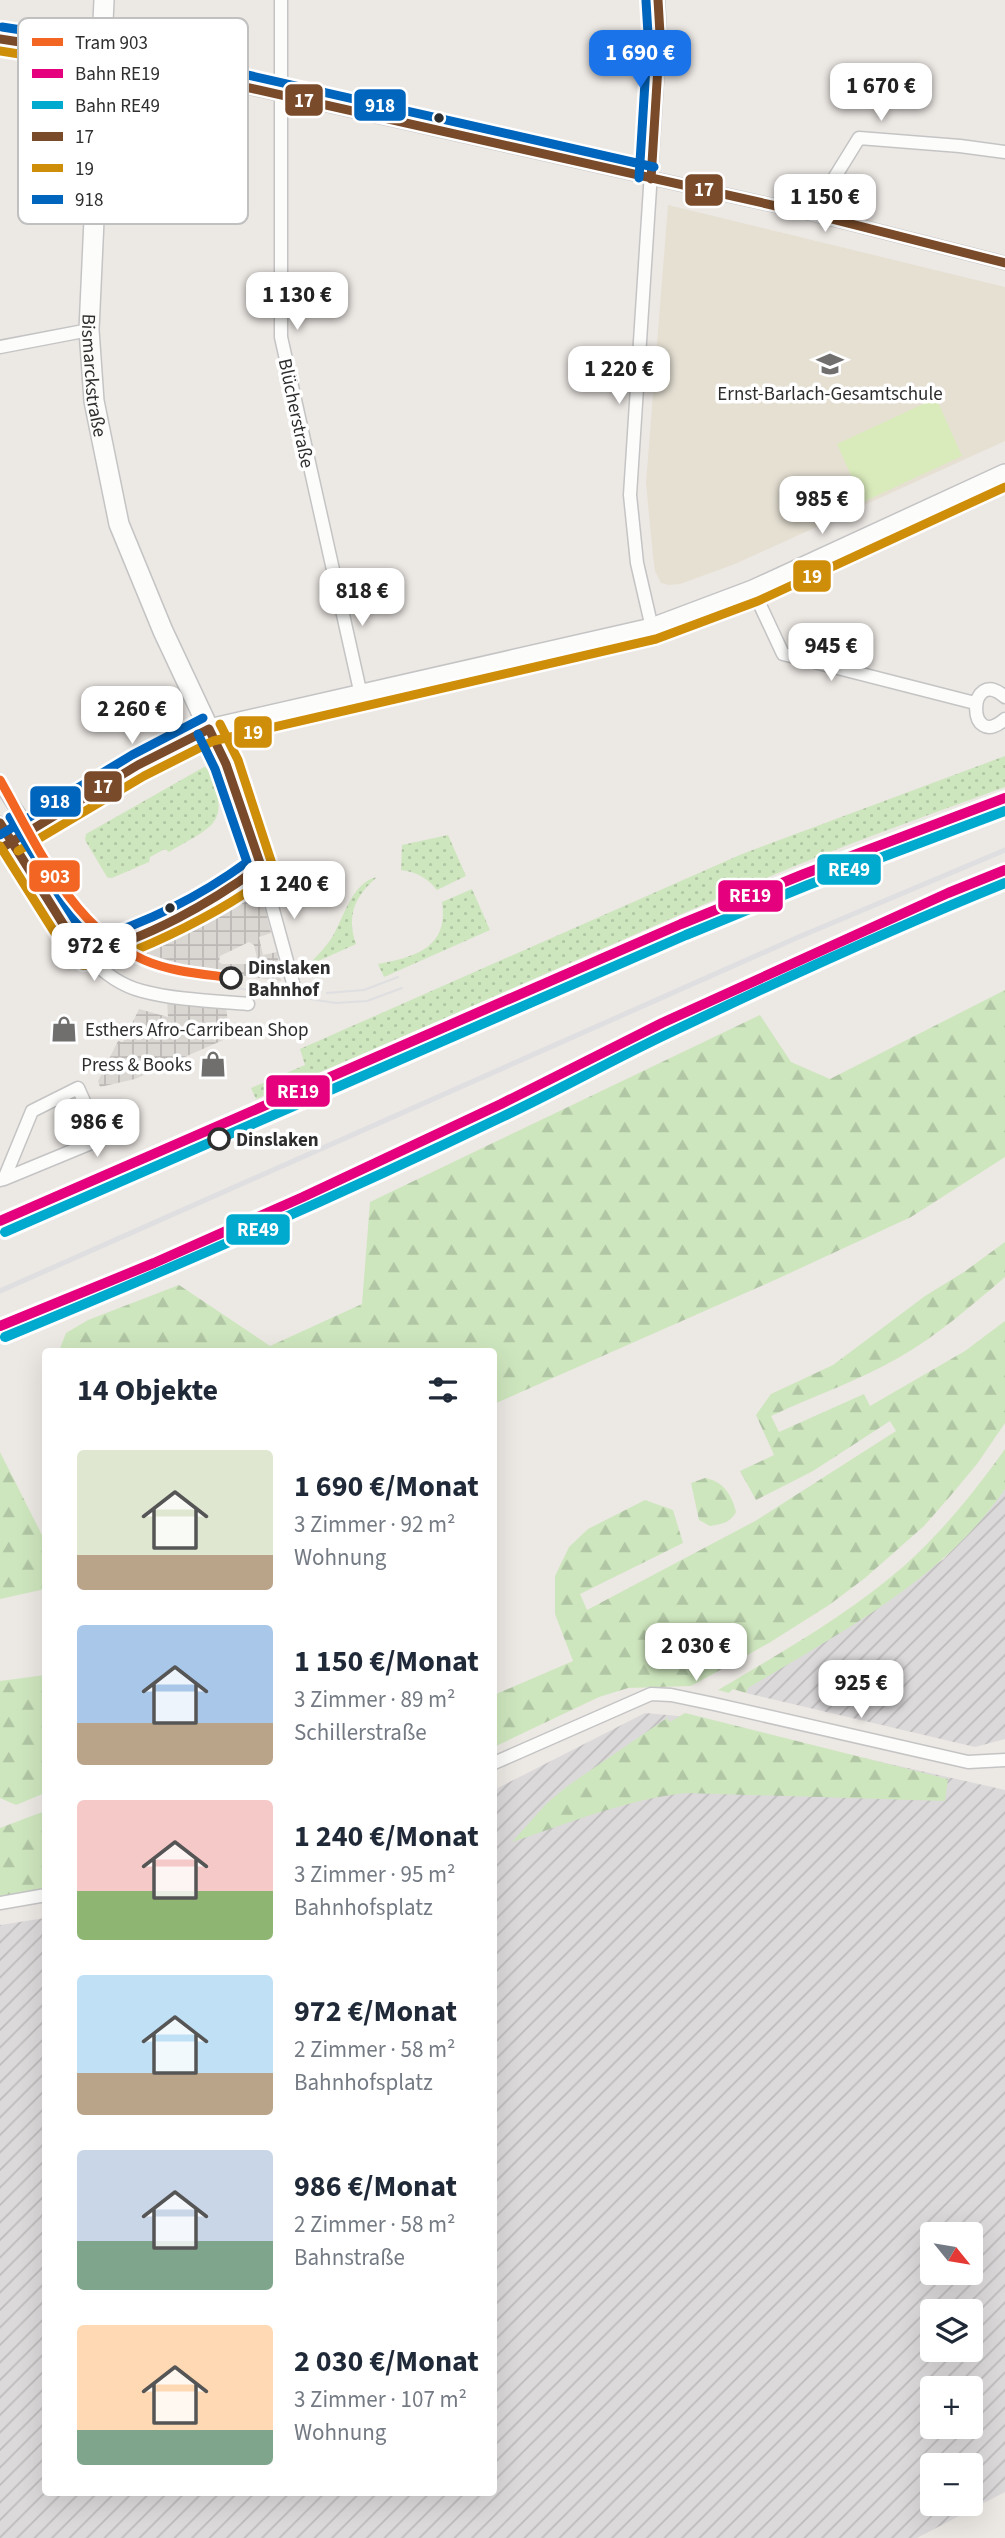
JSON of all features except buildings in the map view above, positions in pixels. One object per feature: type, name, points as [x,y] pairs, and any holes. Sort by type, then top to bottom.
[{"type":"main road","name":"Bismarckstraße","points":[[104,0],[104,18]]},
{"type":"main road","name":"Bismarckstraße","points":[[94,224],[89,330],[94,401],[119,524],[163,631],[209,729]]},
{"type":"main road","points":[[6,845],[138,765],[209,729],[652,628],[752,590],[1005,474]]},
{"type":"street","name":"Blücherstraße","points":[[281,0],[281,337],[361,695]]},
{"type":"street","points":[[652,628],[637,563],[630,495],[660,33],[658,0]]},
{"type":"street","points":[[0,39],[18,42]]},
{"type":"street","points":[[248,88],[813,214],[1005,263]]},
{"type":"street","points":[[813,214],[859,138],[1005,152]]},
{"type":"street","points":[[0,347],[89,330]]},
{"type":"street","points":[[752,590],[783,654],[975,703]]},
{"type":"street","points":[[1005,697],[990,691],[981,695],[975,703],[975,713],[984,724],[993,726],[1005,719]]},
{"type":"street","points":[[209,729],[226,764],[261,866],[293,983]]},
{"type":"street","points":[[0,784],[30,830]]},
{"type":"street","points":[[0,823],[6,845],[70,935],[97,964],[124,984],[142,991],[171,996],[248,1004]]},
{"type":"street","points":[[78,1088],[102,1139],[2,1180],[32,1111],[78,1088]]},
{"type":"street","points":[[497,1762],[651,1694],[671,1695],[714,1704],[968,1762],[1005,1760]]},
{"type":"street","points":[[0,1903],[42,1896]]},
{"type":"shaded area","name":"Ernst-Barlach-Gesamtschule","points":[[668,205],[1005,287],[1005,441],[735,564],[680,584],[661,583],[655,571],[646,483]]},
{"type":"shaded area","points":[[257,896],[266,912],[271,933],[259,937],[263,955],[277,952],[281,981],[196,969],[139,951]],"holes":[[[249,942],[254,945],[257,958],[254,964],[219,962],[220,956]]]},
{"type":"shaded area","points":[[167,1001],[226,1007],[230,1037],[135,1079],[100,1087],[98,1081],[118,1041],[123,1042],[139,1009],[168,1017]]},
{"type":"shaded area","points":[[1005,1489],[1005,1739],[975,1747],[746,1693],[747,1688],[944,1559]]},
{"type":"shaded area","points":[[645,1713],[678,1716],[1005,1790],[1005,2492],[983,2504],[983,2453],[920,2453],[920,2516],[959,2516],[917,2538],[0,2538],[0,1925],[42,1918],[42,2496],[497,2496],[497,1788]]},
{"type":"green space","points":[[936,398],[962,456],[863,502],[837,444]]},
{"type":"green space","points":[[1005,756],[1005,787],[783,871],[256,1099],[251,1088],[305,1065],[300,1049],[742,854]]},
{"type":"green space","points":[[204,767],[209,769],[218,802],[218,813],[207,829],[169,852],[165,849],[150,857],[149,862],[112,878],[107,877],[85,840],[86,834]]},
{"type":"green space","points":[[448,835],[466,876],[437,890],[421,876],[401,870],[402,845]]},
{"type":"green space","points":[[377,877],[363,891],[354,907],[352,924],[356,944],[314,963],[313,960],[334,934],[356,892],[369,880]]},
{"type":"green space","points":[[472,889],[490,930],[384,977],[378,964],[405,958],[427,947],[435,940],[440,930],[442,902]]},
{"type":"green space","points":[[1005,990],[1005,1157],[911,1217],[497,1403],[497,1348],[60,1348],[66,1333],[88,1320],[179,1285],[270,1346],[362,1304],[370,1202],[760,1015],[791,1062],[830,1079]]},
{"type":"green space","points":[[1005,1242],[1005,1277],[940,1330],[883,1366],[771,1416],[779,1432],[864,1394],[870,1406],[965,1351],[1005,1321],[1005,1423],[977,1464],[924,1526],[865,1578],[829,1605],[769,1643],[691,1686],[628,1688],[599,1697],[497,1746],[497,1694],[573,1661],[555,1614],[555,1576],[569,1547],[588,1529],[645,1500],[673,1510],[683,1543],[580,1594],[587,1610],[757,1520],[896,1431],[890,1421],[813,1471],[756,1500],[740,1471],[774,1455],[756,1415],[771,1394],[833,1365],[925,1296]]},
{"type":"green space","points":[[1005,1449],[1005,1489],[980,1522],[921,1578],[854,1625],[748,1688],[746,1693],[733,1689],[729,1693],[718,1690],[837,1617],[883,1584],[932,1539]]},
{"type":"green space","points":[[0,1452],[42,1535],[42,1590],[0,1599]]},
{"type":"green space","points":[[705,1478],[717,1482],[726,1490],[736,1512],[731,1519],[710,1526],[699,1520],[691,1483]]},
{"type":"green space","points":[[42,1675],[42,1794],[16,1805],[0,1798],[0,1681]]},
{"type":"green space","points":[[685,1713],[948,1779],[945,1801],[687,1793],[620,1806],[512,1842],[546,1804],[566,1787],[667,1718],[670,1722]]},
{"type":"green space","points":[[42,1812],[42,1891],[0,1899],[0,1828]]},
{"type":"tram line","name":"903","points":[[0,780],[59,882],[96,928],[119,946],[154,964],[233,978]]},
{"type":"tram line","points":[[327,993],[364,990],[398,977]]},
{"type":"tram line","points":[[230,987],[336,1003],[367,1001],[402,988]]},
{"type":"railway","points":[[0,1291],[794,939],[1005,850]]},
{"type":"rail line","name":"RE19","points":[[0,1221],[681,924],[1005,798]]},
{"type":"rail line","name":"RE49","points":[[5,1232],[686,935],[808,885],[1005,811]]},
{"type":"rail line","name":"RE19","points":[[0,1326],[154,1263],[303,1197],[501,1104],[662,1023],[948,893],[1005,870]]},
{"type":"rail line","name":"RE49","points":[[5,1337],[318,1202],[504,1116],[646,1044],[751,995],[877,937],[1005,883]]},
{"type":"transit line","name":"17","points":[[651,179],[660,34],[658,0]]},
{"type":"transit line","name":"918","points":[[639,178],[648,34],[646,1]]},
{"type":"transit line","name":"918","points":[[2,27],[18,29]]},
{"type":"transit line","name":"17","points":[[0,39],[18,42]]},
{"type":"transit line","name":"19","points":[[0,51],[18,54]]},
{"type":"transit line","name":"918","points":[[248,75],[654,167]]},
{"type":"transit line","name":"17","points":[[248,88],[812,214],[1005,263]]},
{"type":"transit line","name":"19","points":[[18,851],[144,776],[213,741],[656,639],[758,601],[1005,487]]},
{"type":"transit line","name":"918","points":[[0,835],[132,755],[203,718]]},
{"type":"transit line","name":"19","points":[[0,846],[60,941],[82,965],[98,963],[153,943],[217,910],[264,879],[273,867],[238,760],[220,724]]},
{"type":"transit line","name":"17","points":[[0,823],[70,935],[86,954],[155,929],[200,906],[261,866],[226,764],[209,729]]},
{"type":"transit line","name":"17","points":[[0,849],[138,765],[209,729]]},
{"type":"transit line","name":"918","points":[[10,817],[90,940],[152,917],[211,886],[247,862],[215,769],[198,734]]},
{"type":"place","name":"Ernst-Barlach-Gesamtschule","points":[[830,364]]},
{"type":"place","name":"Dinslaken Bahnhof","points":[[231,978]]},
{"type":"place","name":"Esthers Afro-Carribean Shop","points":[[64,1029]]},
{"type":"place","name":"Press & Books","points":[[213,1064]]},
{"type":"place","name":"Dinslaken","points":[[219,1139]]}]
